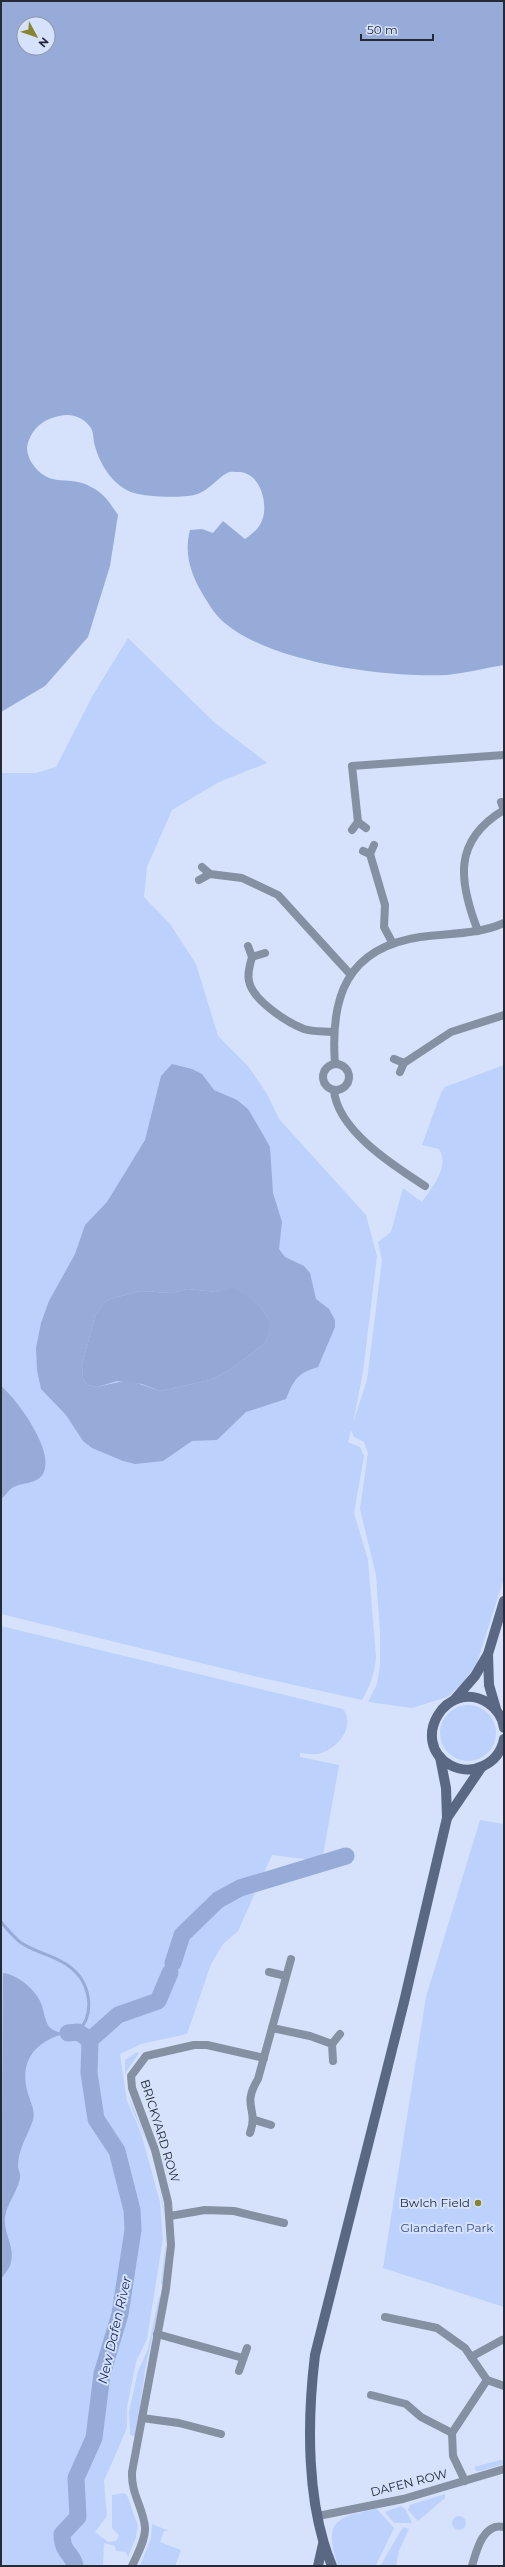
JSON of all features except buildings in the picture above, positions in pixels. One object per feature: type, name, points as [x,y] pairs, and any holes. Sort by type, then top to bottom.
[{"type":"main road","points":[[332,2566],[323,2544],[318,2516],[310,2437],[311,2386],[315,2355],[402,2010],[447,1818],[446,1788],[440,1757],[433,1742],[433,1725],[439,1712],[455,1699],[475,1676],[488,1654],[504,1601]]},
{"type":"main road","points":[[488,1654],[489,1685],[504,1726]]},
{"type":"main road","points":[[455,1699],[476,1698],[484,1700],[497,1710]]},
{"type":"main road","points":[[447,1818],[481,1768],[500,1757],[504,1739]]},
{"type":"main road","points":[[440,1757],[450,1765],[462,1769],[481,1768]]},
{"type":"main road","points":[[318,2566],[323,2544]]},
{"type":"street","points":[[352,830],[358,822],[352,766],[504,755]]},
{"type":"street","points":[[478,931],[467,902],[462,875],[466,853],[487,823],[503,807]]},
{"type":"street","points":[[358,822],[366,828]]},
{"type":"street","points":[[374,844],[367,853],[385,905],[384,927],[392,942]]},
{"type":"street","points":[[202,867],[210,874],[242,878],[278,895],[350,974]]},
{"type":"street","points":[[199,880],[210,874]]},
{"type":"street","points":[[335,1064],[332,1032],[337,1002],[350,974],[369,957],[392,942],[478,931],[504,923]]},
{"type":"street","points":[[248,946],[252,957],[249,968],[249,983],[260,998],[280,1018],[306,1030],[332,1032]]},
{"type":"street","points":[[252,957],[265,953]]},
{"type":"street","points":[[400,1072],[404,1063],[451,1032],[504,1015]]},
{"type":"street","points":[[394,1059],[404,1063]]},
{"type":"street","points":[[335,1064],[346,1068],[349,1079],[342,1088],[334,1090],[327,1086],[324,1075],[328,1068],[335,1064]]},
{"type":"street","points":[[334,1090],[335,1100],[341,1113],[358,1134],[381,1154],[425,1186]]},
{"type":"street","points":[[250,2133],[255,2120],[248,2102],[264,2058],[291,1959]]},
{"type":"street","points":[[269,1972],[286,1976]]},
{"type":"street","points":[[272,2028],[310,2036],[332,2044]]},
{"type":"street","points":[[334,2061],[332,2044],[340,2034]]},
{"type":"street","name":"BRICKYARD ROW","points":[[132,2566],[145,2527],[131,2484],[132,2472],[170,2261],[170,2216],[155,2150],[132,2088],[131,2076],[146,2056],[194,2045],[208,2046],[264,2058]]},
{"type":"street","points":[[255,2120],[271,2125]]},
{"type":"street","points":[[170,2216],[205,2210],[234,2210],[284,2223]]},
{"type":"street","points":[[385,2317],[437,2328],[465,2348],[487,2380],[504,2386]]},
{"type":"street","points":[[157,2334],[243,2358]]},
{"type":"street","points":[[471,2357],[502,2340]]},
{"type":"street","points":[[240,2371],[247,2348]]},
{"type":"street","points":[[465,2481],[452,2456],[452,2433],[487,2380]]},
{"type":"street","points":[[371,2395],[406,2404],[421,2417],[452,2433]]},
{"type":"street","points":[[142,2418],[179,2423],[221,2434]]},
{"type":"street","name":"DAFEN ROW","points":[[318,2516],[403,2499],[504,2469]]},
{"type":"street","points":[[472,2566],[478,2543],[489,2531],[504,2527]]},
{"type":"green space","points":[[128,638],[215,723],[267,763],[219,782],[172,810],[147,867],[144,897],[170,924],[196,964],[218,1036],[248,1066],[267,1094],[279,1119],[366,1215],[377,1256],[363,1372],[353,1423],[367,1380],[382,1260],[378,1242],[391,1232],[403,1188],[422,1202],[438,1177],[442,1163],[442,1156],[439,1149],[422,1145],[441,1093],[445,1087],[504,1065],[504,1578],[477,1663],[462,1684],[447,1697],[412,1708],[368,1702],[377,1684],[380,1665],[380,1631],[376,1575],[360,1509],[368,1453],[364,1442],[354,1437],[351,1430],[348,1442],[360,1447],[364,1456],[354,1513],[368,1560],[376,1657],[372,1679],[362,1700],[258,1677],[1,1614],[1,773],[36,773],[56,767],[93,695]]},
{"type":"green space","points":[[1,1626],[343,1709],[347,1716],[346,1731],[337,1744],[323,1752],[314,1754],[300,1753],[300,1757],[339,1765],[322,1861],[272,1855],[238,1931],[223,1944],[211,1964],[187,2034],[141,2044],[120,2054],[127,2101],[141,2133],[160,2202],[163,2238],[147,2339],[136,2362],[127,2407],[127,2428],[104,2481],[107,2516],[95,2532],[108,2542],[116,2541],[119,2535],[112,2528],[112,2495],[124,2493],[127,2495],[138,2526],[136,2537],[128,2557],[126,2552],[116,2551],[115,2546],[104,2543],[103,2566],[1,2566]]},
{"type":"green space","points":[[462,1705],[474,1705],[484,1709],[492,1717],[496,1727],[496,1739],[492,1749],[484,1757],[474,1761],[462,1761],[452,1757],[444,1749],[440,1739],[440,1727],[444,1717],[452,1709]]},
{"type":"green space","name":"Glandafen Park","points":[[480,1820],[504,1824],[504,2307],[383,2268],[426,1997]]},
{"type":"green space","points":[[137,2052],[139,2053],[125,2074],[125,2060]]},
{"type":"green space","points":[[129,2097],[151,2151],[132,2109]]},
{"type":"green space","points":[[158,2178],[163,2205],[166,2244],[164,2222]]},
{"type":"green space","points":[[166,2244],[164,2284],[161,2284]]},
{"type":"green space","points":[[159,2297],[161,2298],[145,2370],[136,2437],[130,2435],[129,2412],[138,2371],[148,2349]]},
{"type":"green space","points":[[504,2459],[504,2464],[480,2471],[476,2471],[474,2467]]},
{"type":"green space","points":[[445,2494],[445,2498],[418,2521],[408,2510],[410,2505]]},
{"type":"green space","points":[[401,2506],[406,2510],[412,2523],[394,2523],[385,2512]]},
{"type":"green space","points":[[377,2509],[394,2528],[376,2565],[338,2566],[332,2539],[333,2530],[336,2524],[342,2519],[351,2515]]},
{"type":"green space","points":[[459,2516],[464,2518],[466,2523],[464,2528],[459,2530],[454,2528],[452,2523],[454,2518]]},
{"type":"green space","points":[[152,2524],[169,2531],[164,2531],[160,2542],[181,2550],[175,2566],[140,2566],[151,2538]]},
{"type":"green space","points":[[403,2527],[409,2529],[399,2551],[396,2566],[380,2566]]},
{"type":"shaded area","points":[[1,1],[504,1],[504,665],[447,675],[394,674],[332,665],[301,658],[272,649],[247,638],[222,621],[202,593],[191,570],[188,555],[188,538],[190,530],[202,529],[213,533],[223,521],[245,539],[255,531],[262,522],[264,513],[264,500],[256,481],[246,473],[228,472],[207,489],[194,495],[164,497],[134,493],[120,486],[114,481],[104,468],[94,444],[92,430],[86,422],[75,416],[63,415],[51,418],[41,423],[35,429],[27,447],[30,460],[41,473],[47,477],[75,481],[96,489],[109,502],[118,515],[110,566],[88,637],[45,686],[1,712]]},
{"type":"shaded area","points":[[172,1064],[192,1069],[202,1074],[214,1090],[237,1100],[248,1109],[270,1147],[273,1193],[282,1222],[279,1249],[285,1257],[304,1266],[310,1273],[316,1299],[329,1309],[335,1320],[335,1327],[318,1367],[301,1374],[294,1382],[286,1399],[246,1412],[217,1440],[192,1441],[163,1461],[135,1464],[123,1461],[92,1448],[83,1441],[66,1415],[41,1389],[37,1370],[36,1348],[41,1323],[49,1301],[75,1254],[85,1225],[107,1202],[145,1140],[161,1076]],"holes":[[[233,1287],[259,1305],[270,1321],[270,1330],[265,1343],[231,1369],[210,1380],[160,1391],[128,1380],[97,1387],[88,1385],[83,1379],[82,1365],[95,1316],[104,1303],[110,1299],[141,1291],[171,1293],[188,1289],[216,1292]]]},
{"type":"shaded area","points":[[233,1286],[259,1305],[270,1321],[270,1330],[265,1343],[231,1369],[210,1380],[160,1391],[142,1384],[117,1381],[97,1387],[88,1385],[83,1379],[82,1365],[95,1316],[104,1303],[110,1299],[141,1291],[171,1293],[188,1289],[216,1292]]},
{"type":"shaded area","points":[[1,1386],[17,1403],[33,1427],[40,1441],[46,1465],[40,1478],[12,1488],[1,1499]]},
{"type":"shaded area","points":[[3,1973],[14,1976],[32,1989],[40,2000],[47,2022],[51,2029],[68,2033],[48,2040],[40,2045],[29,2059],[26,2068],[25,2079],[34,2116],[18,2160],[20,2176],[19,2183],[6,2212],[5,2223],[12,2256],[9,2267],[1,2280]]},
{"type":"waterway","name":"New Dafen River","points":[[173,1963],[182,1935],[218,1900],[240,1888],[346,1856]]},
{"type":"waterway","points":[[1,1922],[20,1942],[64,1963],[77,1973],[86,1989],[89,2007],[84,2024],[78,2032]]},
{"type":"waterway","name":"New Dafen River","points":[[68,2033],[78,2032],[90,2040],[118,2015],[158,2001],[170,1973]]},
{"type":"waterway","name":"New Dafen River","points":[[75,2566],[72,2558],[64,2546],[62,2534],[78,2517],[76,2478],[94,2438],[102,2374],[120,2314],[133,2230],[132,2210],[117,2151],[96,2119],[89,2073],[90,2040]]},
{"type":"place","name":"Bwlch Field","points":[[478,2203]]}]
